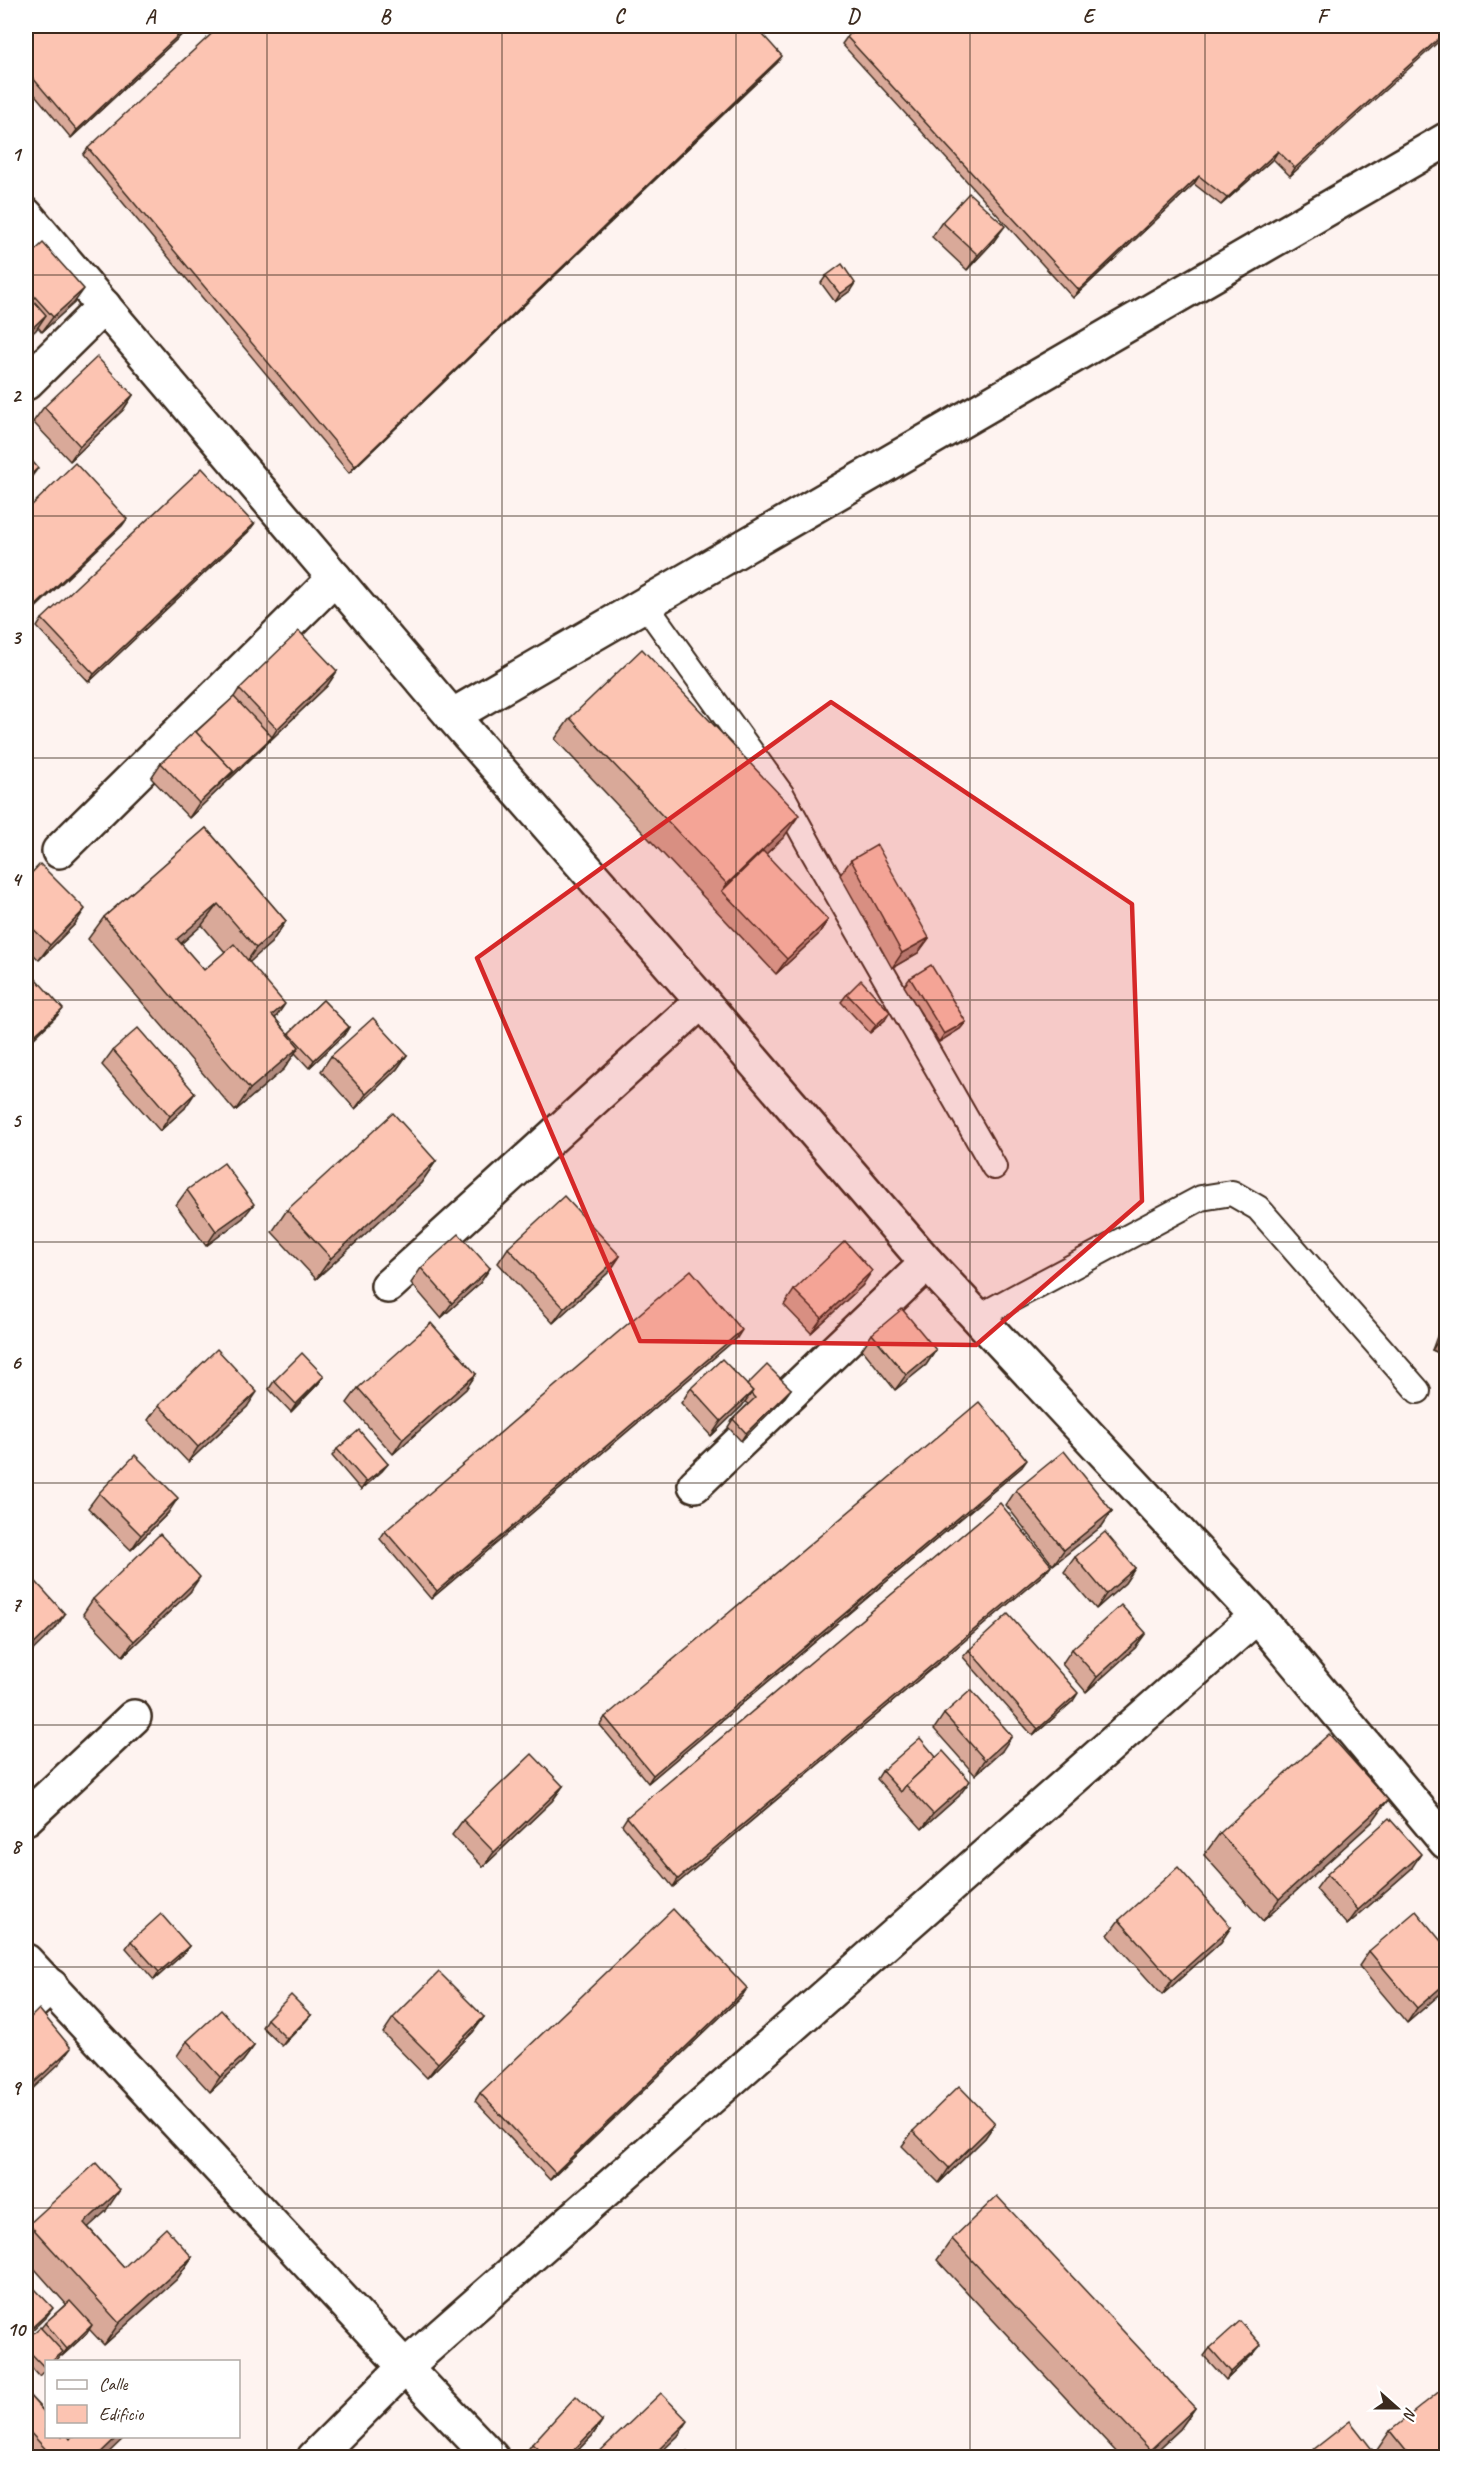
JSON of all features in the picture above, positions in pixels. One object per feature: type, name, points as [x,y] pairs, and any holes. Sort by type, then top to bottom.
[{"type":"street","points":[[452,716],[1446,140]]},
{"type":"street","points":[[31,232],[104,306],[452,716],[702,1001],[927,1263],[1257,1616],[1446,1842]]},
{"type":"street","points":[[26,382],[104,306]]},
{"type":"street","points":[[59,851],[335,578]]},
{"type":"street","points":[[388,1286],[702,1001]]},
{"type":"street","points":[[695,1485],[927,1263]]},
{"type":"street","points":[[314,2457],[405,2367],[1257,1616]]},
{"type":"street","points":[[26,1818],[134,1717]]},
{"type":"street","points":[[26,1961],[492,2457]]},
{"type":"street","points":[[26,2009],[51,1986]]},
{"type":"lane","points":[[644,603],[782,795],[994,1167]]},
{"type":"lane","points":[[978,1317],[1201,1198],[1232,1193],[1258,1208],[1418,1391]]},
{"type":"highlighted area","points":[[831,702],[1132,904],[1142,1201],[976,1345],[640,1341],[477,958]]},
{"type":"building","points":[[26,26],[188,26],[77,130],[26,70]]},
{"type":"building","points":[[220,26],[755,26],[782,56],[355,466],[88,148]]},
{"type":"building","points":[[859,26],[1446,26],[1446,32],[1295,168],[1278,151],[1227,198],[1199,176],[1079,290],[847,37]]},
{"type":"building","points":[[969,193],[1005,226],[978,255],[942,222]]},
{"type":"building","points":[[43,243],[84,289],[53,317],[26,287],[26,259]]},
{"type":"building","points":[[842,264],[855,283],[840,294],[826,276]]},
{"type":"building","points":[[26,292],[46,315],[26,334]]},
{"type":"building","points":[[97,357],[133,395],[80,446],[44,407]]},
{"type":"building","points":[[26,454],[38,468],[26,479]]},
{"type":"building","points":[[75,463],[127,519],[26,615],[26,511]]},
{"type":"building","points":[[202,468],[254,524],[94,674],[42,619]]},
{"type":"building","points":[[299,631],[337,671],[277,729],[239,689]]},
{"type":"building","points":[[642,649],[799,815],[727,884],[570,718]]},
{"type":"building","points":[[234,697],[272,737],[228,778],[233,771],[196,732]]},
{"type":"building","points":[[195,731],[233,771],[199,803],[161,763]]},
{"type":"building","points":[[206,828],[286,921],[256,948],[218,904],[177,939],[204,970],[234,944],[285,1004],[272,1015],[299,1047],[250,1089],[104,917]]},
{"type":"building","points":[[877,845],[929,938],[902,953],[851,860]]},
{"type":"building","points":[[763,851],[828,920],[787,959],[722,891]]},
{"type":"building","points":[[40,864],[85,909],[50,945],[26,922],[26,879]]},
{"type":"building","points":[[931,965],[966,1022],[944,1034],[910,978]]},
{"type":"building","points":[[26,968],[63,1009],[26,1043]]},
{"type":"building","points":[[861,980],[890,1012],[876,1025],[847,994]]},
{"type":"building","points":[[323,1000],[349,1027],[314,1060],[289,1033]]},
{"type":"building","points":[[373,1018],[407,1055],[366,1094],[331,1056]]},
{"type":"building","points":[[138,1028],[195,1093],[170,1116],[113,1050]]},
{"type":"building","points":[[393,1113],[436,1161],[331,1258],[287,1210]]},
{"type":"building","points":[[224,1163],[254,1204],[216,1231],[187,1190]]},
{"type":"building","points":[[564,1196],[620,1256],[564,1308],[508,1248]]},
{"type":"building","points":[[459,1234],[490,1268],[452,1303],[421,1268]]},
{"type":"building","points":[[845,1241],[872,1271],[822,1318],[794,1290]]},
{"type":"building","points":[[691,1270],[742,1330],[437,1591],[385,1531]]},
{"type":"building","points":[[902,1309],[936,1350],[906,1375],[872,1334]]},
{"type":"building","points":[[431,1323],[476,1374],[403,1439],[358,1388]]},
{"type":"building","points":[[217,1349],[257,1392],[198,1447],[159,1405]]},
{"type":"building","points":[[302,1353],[324,1376],[296,1404],[274,1381]]},
{"type":"building","points":[[722,1359],[753,1391],[721,1421],[691,1388]]},
{"type":"building","points":[[767,1365],[791,1389],[746,1433],[733,1419],[755,1398],[751,1394],[753,1391],[747,1385]]},
{"type":"building","points":[[979,1402],[1027,1460],[653,1775],[605,1717]]},
{"type":"building","points":[[359,1430],[388,1464],[366,1482],[337,1449]]},
{"type":"building","points":[[1064,1451],[1112,1511],[1064,1550],[1016,1490]]},
{"type":"building","points":[[135,1455],[178,1498],[141,1535],[99,1493]]},
{"type":"building","points":[[1000,1503],[1051,1565],[678,1879],[627,1817]]},
{"type":"building","points":[[1105,1532],[1135,1568],[1106,1594],[1075,1557]]},
{"type":"building","points":[[160,1534],[200,1577],[134,1641],[93,1599]]},
{"type":"building","points":[[29,1574],[65,1614],[26,1652],[26,1577]]},
{"type":"building","points":[[1121,1605],[1146,1633],[1097,1677],[1072,1649]]},
{"type":"building","points":[[1008,1614],[1078,1693],[1038,1729],[969,1650]]},
{"type":"building","points":[[971,1690],[1012,1736],[985,1760],[944,1714]]},
{"type":"building","points":[[1329,1734],[1388,1800],[1279,1899],[1220,1833]]},
{"type":"building","points":[[920,1738],[936,1757],[901,1792],[882,1771]]},
{"type":"building","points":[[943,1751],[970,1781],[933,1814],[906,1785]]},
{"type":"building","points":[[532,1754],[563,1786],[494,1852],[463,1820]]},
{"type":"building","points":[[1389,1818],[1421,1854],[1358,1910],[1327,1874]]},
{"type":"building","points":[[1178,1867],[1231,1927],[1172,1980],[1119,1920]]},
{"type":"building","points":[[673,1909],[747,1988],[555,2173],[480,2093]]},
{"type":"building","points":[[1416,1911],[1446,1947],[1446,1983],[1417,2008],[1369,1951]]},
{"type":"building","points":[[161,1914],[189,1946],[159,1972],[131,1941]]},
{"type":"building","points":[[439,1972],[484,2017],[438,2063],[393,2018]]},
{"type":"building","points":[[291,1995],[311,2015],[287,2039],[267,2019]]},
{"type":"building","points":[[39,2009],[71,2048],[26,2090],[26,2022]]},
{"type":"building","points":[[221,2010],[254,2046],[220,2077],[187,2041]]},
{"type":"building","points":[[959,2086],[995,2123],[949,2168],[913,2131]]},
{"type":"building","points":[[96,2163],[120,2190],[84,2223],[124,2267],[166,2228],[192,2257],[119,2323],[29,2224]]},
{"type":"building","points":[[997,2196],[1195,2408],[1150,2450],[952,2239]]},
{"type":"building","points":[[34,2288],[53,2308],[26,2333],[26,2297]]},
{"type":"building","points":[[70,2301],[92,2325],[67,2349],[45,2323]]},
{"type":"building","points":[[1240,2321],[1261,2345],[1231,2372],[1210,2348]]},
{"type":"building","points":[[40,2327],[63,2352],[53,2360],[45,2360],[45,2368],[26,2348],[26,2340]]},
{"type":"building","points":[[1446,2386],[1446,2457],[1411,2457],[1390,2431]]},
{"type":"building","points":[[26,2392],[45,2413],[45,2438],[116,2438],[96,2457],[53,2457],[26,2428]]},
{"type":"building","points":[[661,2393],[688,2421],[651,2457],[594,2457]]},
{"type":"building","points":[[576,2396],[602,2421],[567,2457],[547,2457],[532,2444]]},
{"type":"building","points":[[1350,2421],[1378,2457],[1304,2457]]},
{"type":"building","points":[[687,2451],[692,2457],[680,2457]]}]
